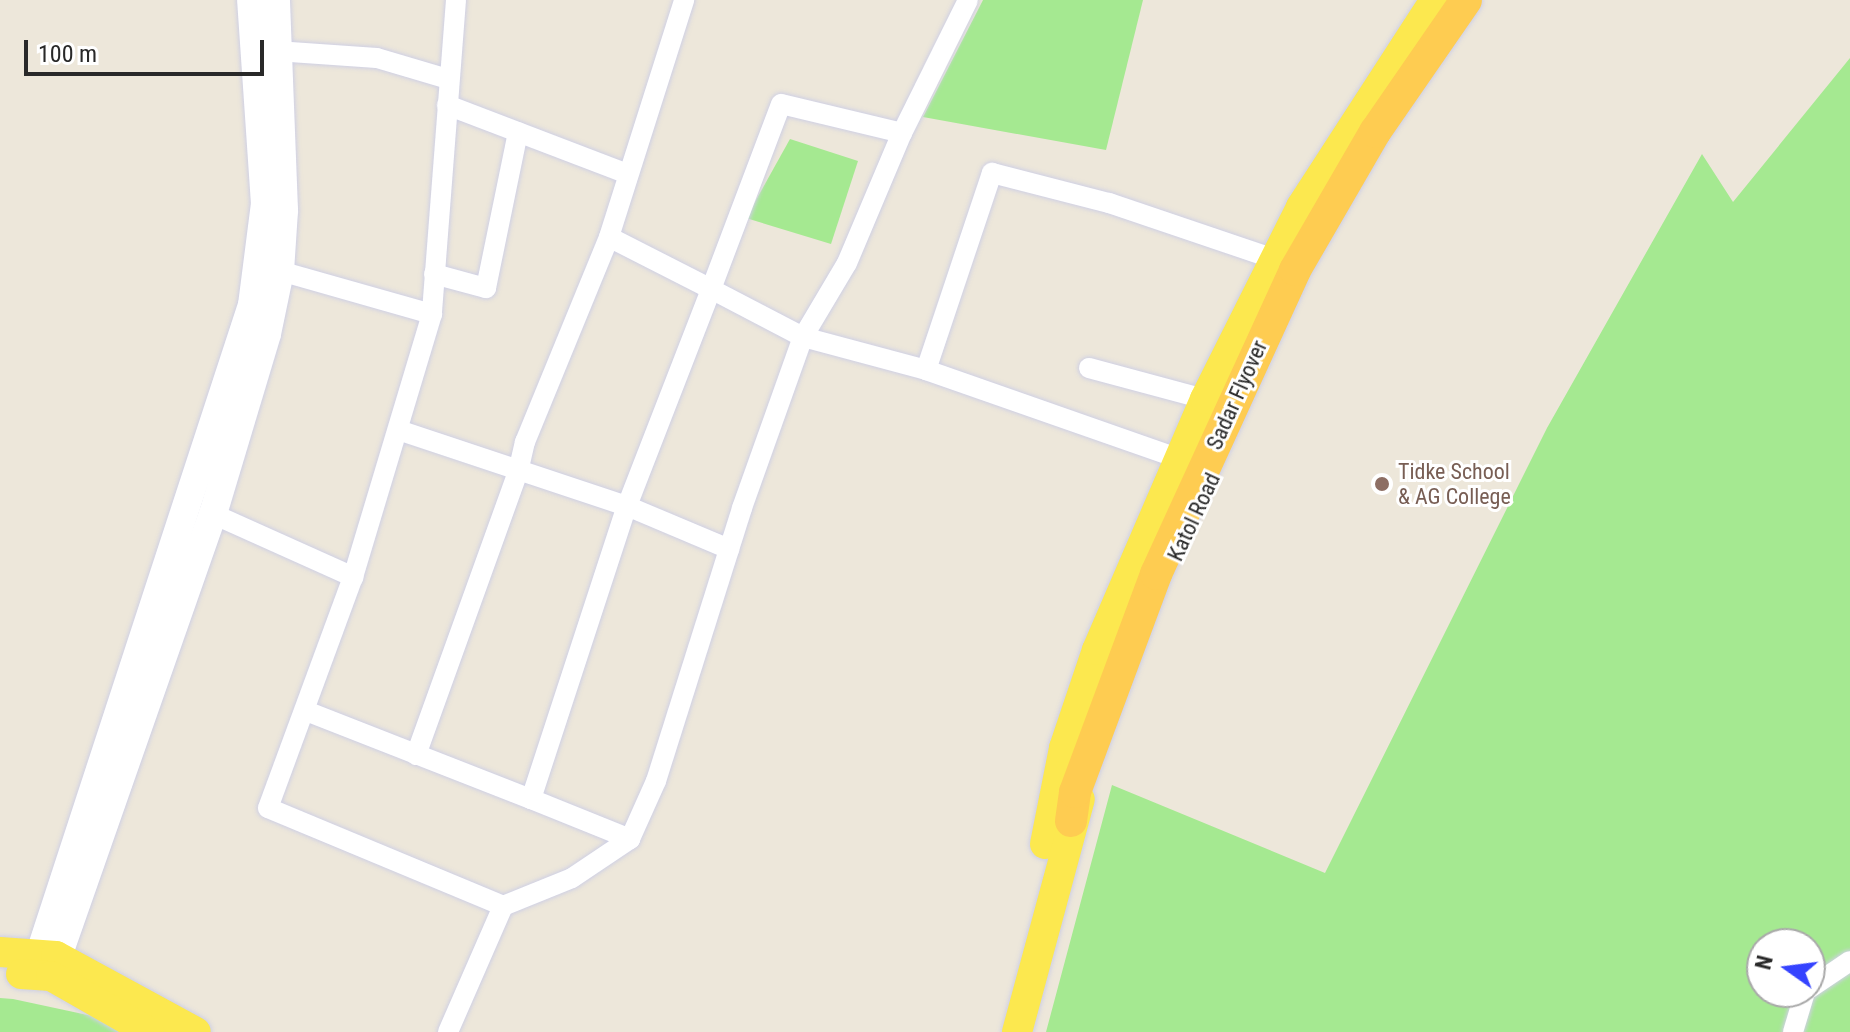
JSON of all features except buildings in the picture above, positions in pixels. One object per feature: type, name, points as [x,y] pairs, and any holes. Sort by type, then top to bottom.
[{"type":"highway","name":"Sadar Flyover","points":[[1062,816],[1146,573],[1287,266],[1355,149],[1453,0]]},
{"type":"highway","name":"Sadar Flyover","points":[[1082,752],[1156,574],[1295,270],[1375,132],[1466,0]]},
{"type":"main road","points":[[44,966],[252,305],[265,204],[251,0]]},
{"type":"main road","points":[[44,966],[213,514],[255,381],[280,271],[284,210],[276,0]]},
{"type":"main road","name":"Katol Road","points":[[1017,1032],[1062,816],[1064,748],[1097,650],[1205,399],[1301,207],[1435,0]]},
{"type":"main road","name":"Katol Road","points":[[999,1032],[1062,816],[1308,268],[1363,171],[1482,0]]},
{"type":"main road","points":[[0,952],[44,966],[196,1032]]},
{"type":"main road","points":[[0,973],[44,966],[149,1032]]},
{"type":"street","points":[[456,0],[432,314],[401,431],[353,577],[268,808],[503,906]]},
{"type":"street","points":[[416,755],[518,472],[525,442],[609,237],[684,0]]},
{"type":"street","points":[[448,1032],[503,906],[572,878],[630,839],[656,781],[729,549],[803,337],[847,263],[902,133],[968,0]]},
{"type":"street","points":[[276,51],[377,58],[448,79]]},
{"type":"street","points":[[531,799],[627,506],[781,104],[902,133]]},
{"type":"street","points":[[447,105],[628,174]]},
{"type":"street","points":[[434,274],[486,288],[518,132]]},
{"type":"street","points":[[926,370],[992,173],[1109,203],[1274,259]]},
{"type":"street","points":[[609,237],[803,337],[926,370],[1180,459]]},
{"type":"street","points":[[280,271],[432,314]]},
{"type":"street","points":[[1089,368],[1205,399]]},
{"type":"street","points":[[401,431],[627,506],[729,549]]},
{"type":"street","points":[[213,514],[353,577]]},
{"type":"street","points":[[306,711],[630,839]]},
{"type":"street","points":[[1826,977],[1850,961]]},
{"type":"street","points":[[1793,1032],[1800,1008]]},
{"type":"green space","points":[[983,0],[1143,0],[1106,150],[923,117]]},
{"type":"green space","points":[[1850,58],[1850,1032],[1046,1032],[1112,785],[1325,873],[1547,428],[1702,154],[1733,202]]},
{"type":"green space","points":[[790,139],[858,161],[831,244],[746,218]]},
{"type":"green space","points":[[0,998],[13,999],[167,1032],[0,1032]]},
{"type":"place","name":"Tidke School & AG College","points":[[1382,484]]}]
